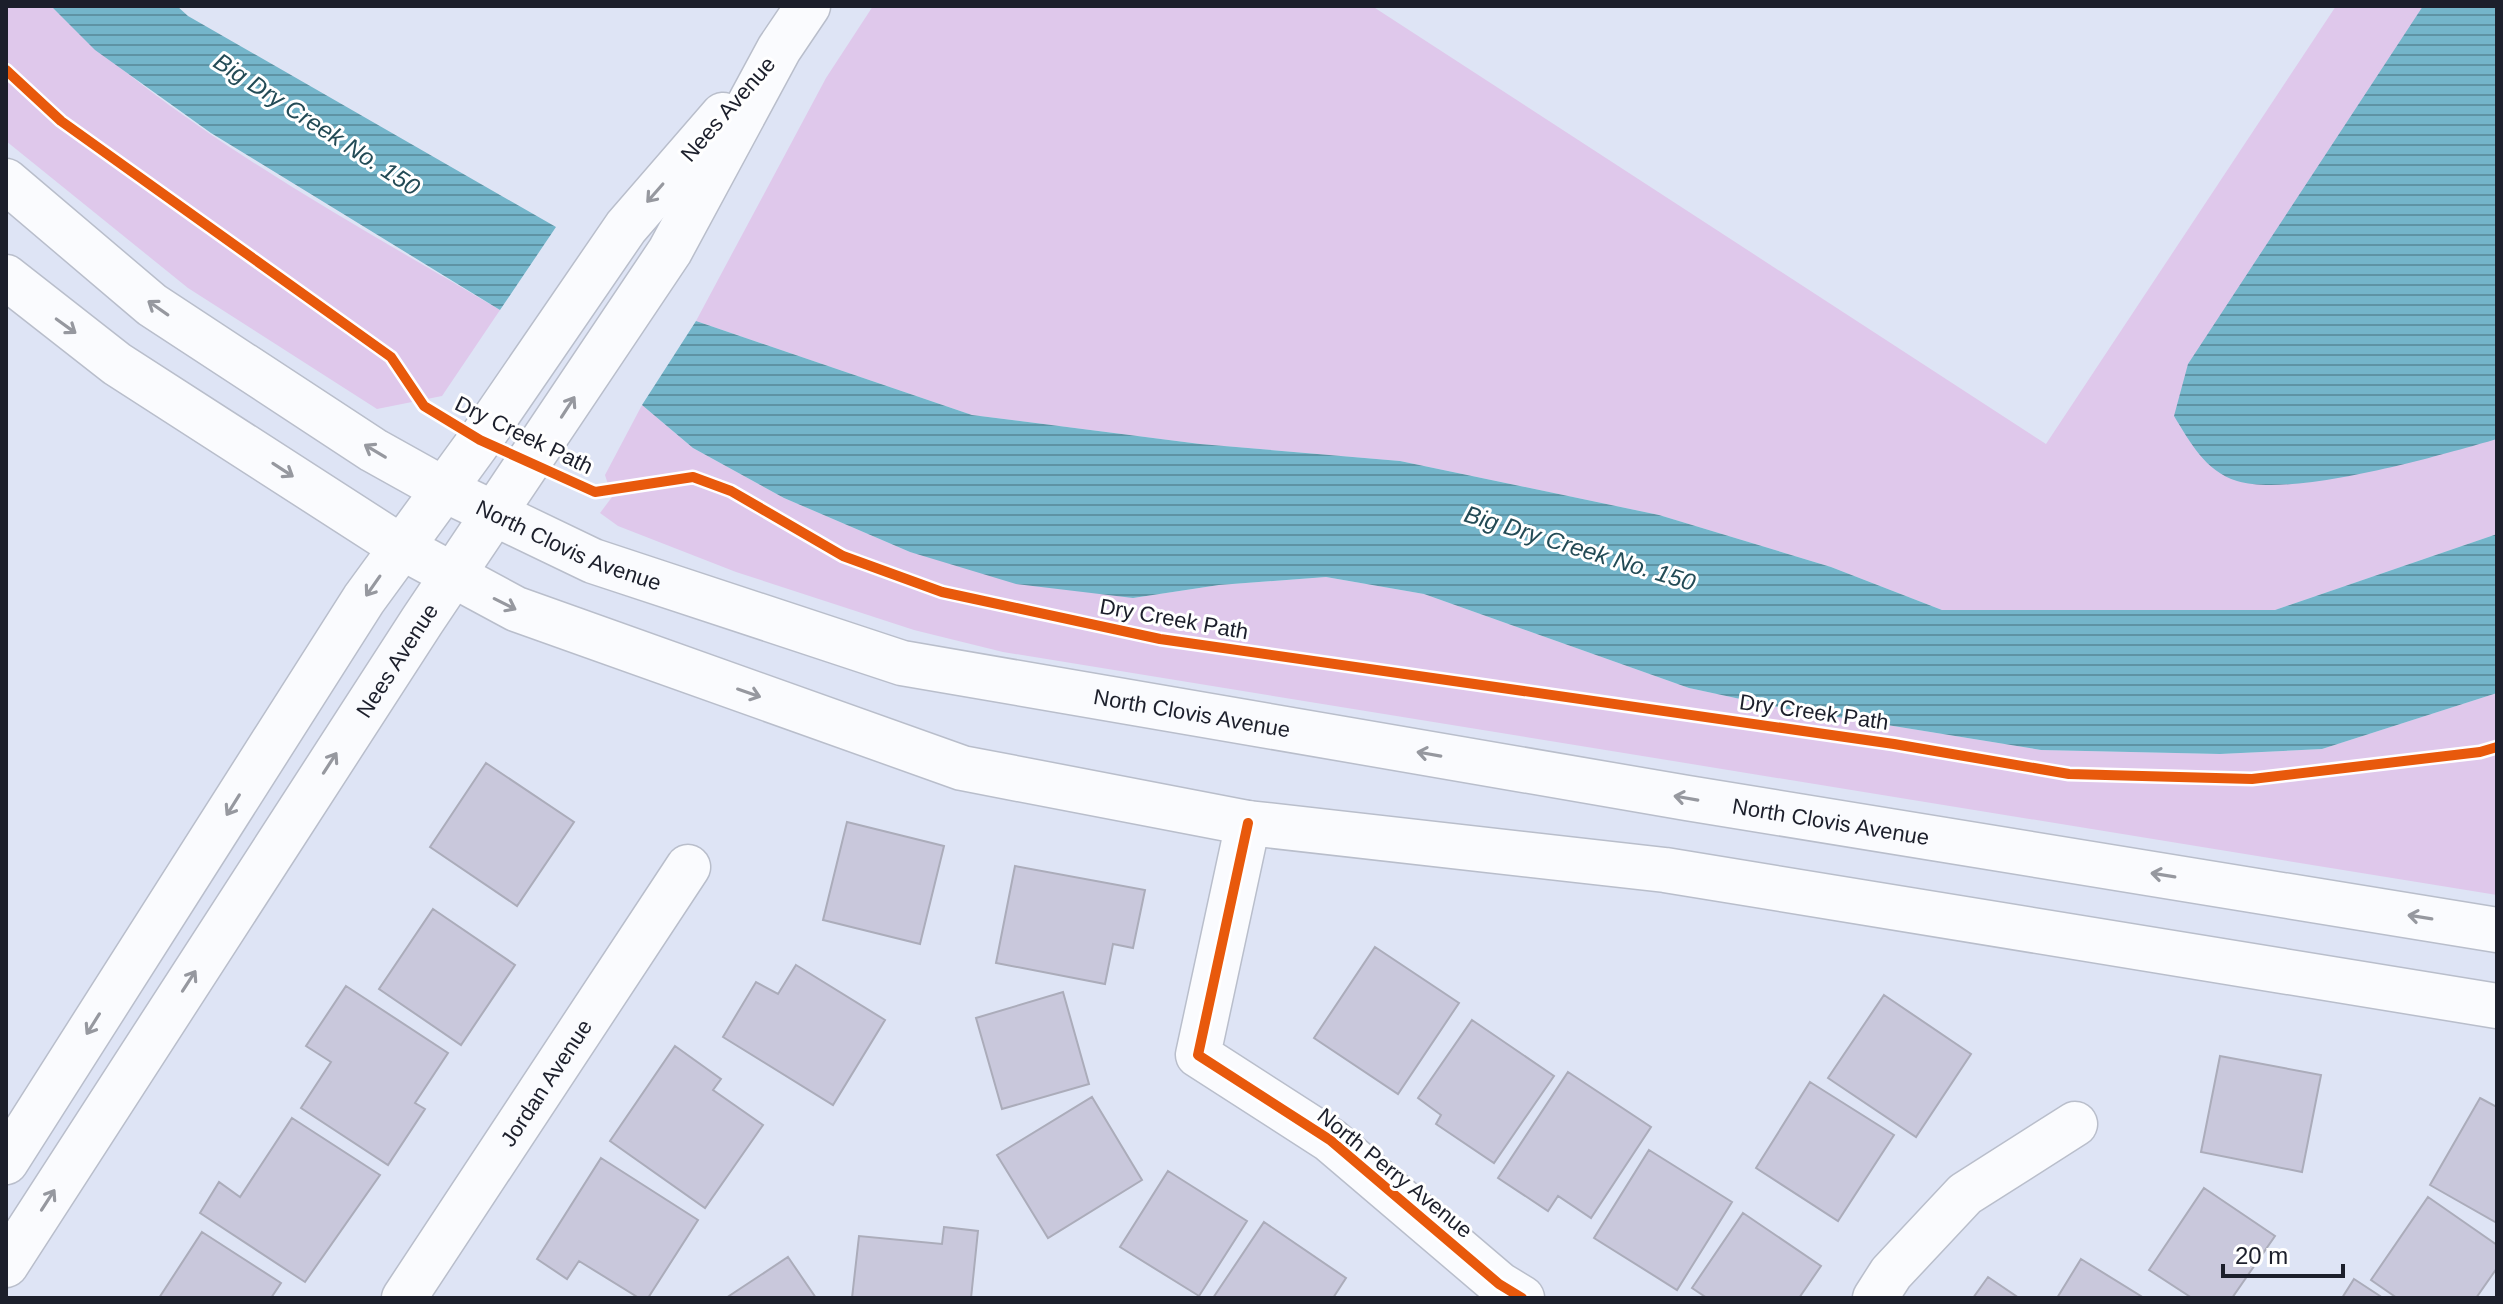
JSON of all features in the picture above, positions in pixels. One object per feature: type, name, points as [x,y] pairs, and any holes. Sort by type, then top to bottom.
[{"type":"main road","name":"Nees Avenue","points":[[6,1265],[453,577],[670,251],[779,49],[808,6]]},
{"type":"main road","name":"Nees Avenue","points":[[6,1162],[364,599],[626,227],[779,49]]},
{"type":"main road","name":"North Clovis Avenue","points":[[6,181],[152,305],[373,450],[443,489],[593,561],[902,663],[1687,798],[2497,930]]},
{"type":"main road","points":[[6,277],[117,364],[401,547],[453,577],[550,623],[962,768],[1248,823],[1665,870],[2497,1006]]},
{"type":"main road","name":"North Perry Avenue","points":[[1248,823],[1198,1055],[1330,1140],[1499,1284],[1522,1298]]},
{"type":"main road","name":"Jordan Avenue","points":[[404,1298],[688,867]]},
{"type":"main road","points":[[1875,1298],[1891,1273],[1965,1194],[2075,1124]]},
{"type":"shaded area","points":[[6,6],[51,6],[99,50],[208,132],[325,207],[500,310],[442,396],[377,409],[188,288],[6,141]]},
{"type":"shaded area","points":[[873,6],[1372,6],[2046,444],[2336,6],[2497,6],[2497,534],[2275,610],[1942,610],[1831,567],[1659,515],[1400,461],[1200,444],[972,415],[696,321],[826,78]]},
{"type":"shaded area","points":[[642,405],[693,448],[784,498],[910,552],[1133,598],[1219,585],[1326,577],[1424,594],[1689,688],[1782,708],[2041,750],[2220,754],[2322,749],[2497,693],[2497,895],[1003,652],[914,630],[736,572],[618,526],[600,513],[612,497],[605,475]]},
{"type":"water","name":"Big Dry Creek No. 150","points":[[51,6],[177,6],[188,16],[556,227],[500,310],[211,133],[95,50]]},
{"type":"water","points":[[2423,6],[2497,6],[2497,439],[2328,480],[2262,485],[2237,481],[2207,463],[2174,416],[2188,364]]},
{"type":"water","name":"Big Dry Creek No. 150","points":[[696,321],[972,415],[1200,444],[1400,461],[1659,515],[1831,567],[1942,610],[2275,610],[2497,534],[2497,693],[2322,749],[2220,754],[2041,750],[1782,708],[1689,688],[1424,594],[1326,577],[1219,585],[1133,598],[1016,584],[910,552],[784,498],[693,448],[642,405]]},
{"type":"building","points":[[486,763],[574,822],[517,906],[430,847]]},
{"type":"building","points":[[847,822],[944,846],[920,944],[823,920]]},
{"type":"building","points":[[1015,866],[1145,890],[1133,948],[1113,944],[1105,984],[996,963]]},
{"type":"building","points":[[433,909],[515,965],[461,1045],[379,989]]},
{"type":"building","points":[[1375,947],[1459,1003],[1398,1094],[1314,1038]]},
{"type":"building","points":[[796,965],[885,1020],[833,1105],[723,1037],[756,982],[778,994]]},
{"type":"building","points":[[346,986],[448,1053],[415,1103],[425,1109],[388,1165],[301,1108],[331,1062],[306,1046]]},
{"type":"building","points":[[1063,992],[1089,1084],[1002,1109],[976,1018]]},
{"type":"building","points":[[1884,995],[1971,1054],[1916,1137],[1828,1078]]},
{"type":"building","points":[[1472,1020],[1554,1076],[1494,1163],[1436,1124],[1441,1115],[1418,1098]]},
{"type":"building","points":[[675,1046],[721,1079],[713,1090],[763,1125],[705,1208],[610,1141]]},
{"type":"building","points":[[2220,1056],[2321,1075],[2302,1172],[2201,1152]]},
{"type":"building","points":[[1568,1072],[1651,1127],[1591,1218],[1558,1196],[1548,1211],[1498,1178]]},
{"type":"building","points":[[1810,1082],[1894,1135],[1838,1221],[1756,1168]]},
{"type":"building","points":[[1092,1097],[1142,1180],[1048,1238],[997,1155]]},
{"type":"building","points":[[2480,1098],[2497,1107],[2497,1223],[2430,1185]]},
{"type":"building","points":[[292,1118],[380,1175],[305,1282],[200,1213],[219,1182],[240,1197]]},
{"type":"building","points":[[1649,1150],[1732,1202],[1677,1290],[1594,1238]]},
{"type":"building","points":[[601,1158],[698,1220],[648,1298],[639,1298],[579,1261],[567,1279],[537,1259]]},
{"type":"building","points":[[1168,1171],[1247,1221],[1199,1296],[1120,1247]]},
{"type":"building","points":[[2204,1188],[2275,1236],[2232,1298],[2192,1298],[2149,1270]]},
{"type":"building","points":[[2428,1197],[2497,1245],[2497,1268],[2476,1298],[2397,1298],[2371,1280]]},
{"type":"building","points":[[1743,1213],[1821,1266],[1799,1298],[1707,1298],[1692,1288]]},
{"type":"building","points":[[1264,1222],[1346,1278],[1333,1298],[1213,1298]]},
{"type":"building","points":[[944,1227],[978,1231],[971,1298],[852,1298],[859,1236],[942,1244]]},
{"type":"building","points":[[202,1232],[281,1283],[271,1298],[159,1298]]},
{"type":"building","points":[[788,1257],[816,1298],[726,1298]]},
{"type":"building","points":[[2081,1259],[2144,1298],[2057,1298]]},
{"type":"building","points":[[1988,1277],[2019,1298],[1973,1298]]},
{"type":"building","points":[[2354,1279],[2383,1298],[2342,1298]]},
{"type":"cycle path","name":"Dry Creek Path","points":[[6,70],[61,121],[391,357],[424,406],[480,440],[595,492],[693,477],[731,491],[843,556],[942,592],[1160,639],[1894,744],[2069,774],[2252,779],[2480,752],[2497,747]]},
{"type":"cycle path","points":[[1248,823],[1198,1055],[1330,1140],[1499,1284],[1522,1298]]}]
